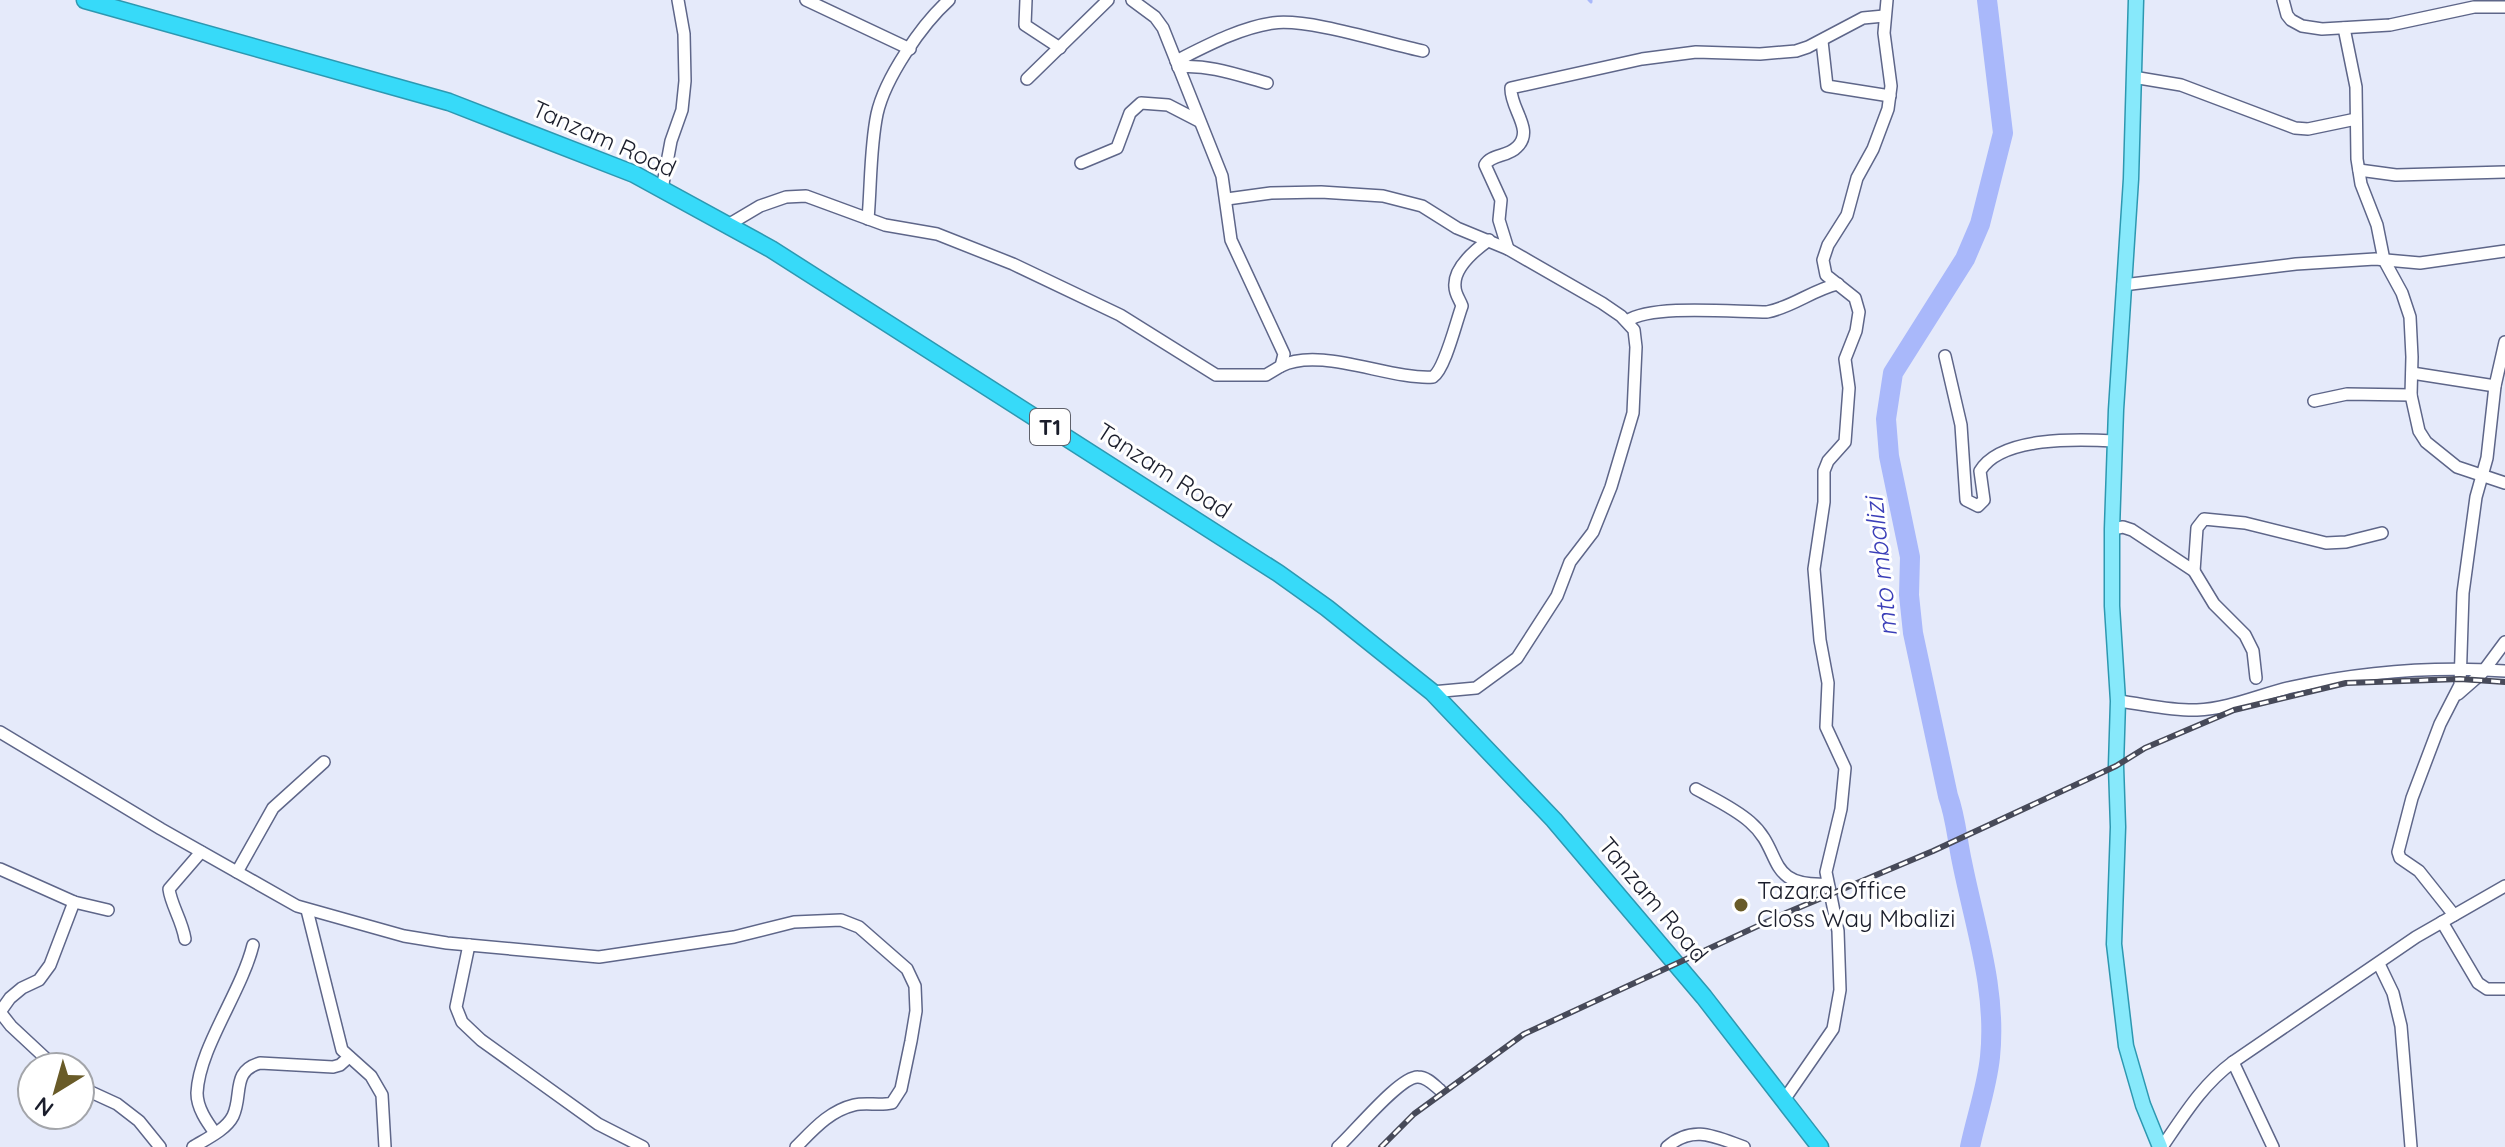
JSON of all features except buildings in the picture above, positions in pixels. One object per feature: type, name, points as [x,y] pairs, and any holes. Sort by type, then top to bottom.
[{"type":"highway","name":"Tanzam Road","points":[[85,0],[449,102],[591,156],[662,189],[728,225],[930,350],[1278,573],[1432,692],[1554,820],[1704,997],[1820,1147]]},
{"type":"main road","points":[[2136,0],[2131,179],[2112,529],[2112,606],[2118,701],[2114,944],[2126,1046],[2143,1105],[2161,1147]]},
{"type":"street","points":[[662,189],[671,141],[682,110],[685,81],[684,34],[678,0]]},
{"type":"street","points":[[806,0],[910,49]]},
{"type":"street","points":[[868,219],[877,116],[884,90],[927,23],[949,0]]},
{"type":"street","points":[[1026,0],[1025,25],[1060,48]]},
{"type":"street","points":[[1027,79],[1108,0]]},
{"type":"street","points":[[1132,0],[1160,22],[1222,176],[1231,240],[1279,341],[1284,354],[1281,366]]},
{"type":"street","points":[[1784,1100],[1827,1039],[1837,1014],[1840,990],[1838,931],[1827,884],[1827,860],[1841,809],[1845,768],[1826,727],[1828,683],[1815,605],[1814,569],[1824,502],[1824,471],[1832,455],[1843,445],[1846,435],[1849,388],[1845,359],[1856,331],[1859,312],[1855,298],[1824,272],[1823,260],[1828,245],[1850,208],[1857,178],[1878,137],[1890,96],[1884,16],[1887,0]]},
{"type":"street","points":[[2283,0],[2287,15],[2296,23],[2322,29],[2414,21],[2474,7],[2505,7]]},
{"type":"street","points":[[1508,249],[1500,224],[1501,200],[1485,165],[1490,158],[1512,152],[1523,141],[1525,130],[1513,103],[1511,88],[1642,59],[1703,52],[1735,55],[1780,53],[1808,47],[1863,18],[1884,16]]},
{"type":"street","points":[[1177,64],[1239,33],[1275,23],[1300,24],[1423,51]]},
{"type":"street","points":[[2344,28],[2353,66],[2359,170],[2377,225],[2384,260],[2402,293],[2410,317],[2411,395],[2419,431],[2426,442],[2457,467],[2505,483]]},
{"type":"street","points":[[1822,41],[1827,86],[1890,96]]},
{"type":"street","points":[[1177,64],[1218,70],[1267,83]]},
{"type":"street","points":[[2133,77],[2181,85],[2295,128],[2308,129],[2356,119]]},
{"type":"street","points":[[1081,163],[1117,148],[1130,113],[1141,103],[1159,103],[1177,108],[1200,121]]},
{"type":"street","points":[[2359,170],[2396,175],[2505,172]]},
{"type":"street","points":[[1227,199],[1297,192],[1383,196],[1422,206],[1457,228],[1508,249],[1602,303],[1634,330],[1633,413],[1598,522],[1570,562],[1557,596],[1517,658],[1480,686],[1432,692]]},
{"type":"street","points":[[728,225],[760,206],[796,196],[825,201],[885,225],[937,234],[1013,264],[1120,315],[1216,375],[1266,375],[1295,361],[1351,364],[1433,377],[1443,365],[1454,324],[1462,309],[1455,290],[1456,280],[1468,258],[1489,240]]},
{"type":"street","points":[[2123,285],[2296,264],[2384,260],[2420,263],[2505,251]]},
{"type":"street","points":[[1627,321],[1639,314],[1667,311],[1767,312],[1838,284]]},
{"type":"street","points":[[2454,915],[2419,871],[2400,858],[2398,852],[2412,798],[2440,724],[2460,685],[2463,593],[2481,476],[2488,450],[2495,386],[2505,342]]},
{"type":"street","points":[[1945,356],[1961,425],[1964,491],[1966,500],[1973,506],[1984,500],[1980,471],[1993,457],[2033,444],[2074,440],[2115,441]]},
{"type":"street","points":[[2412,373],[2495,386]]},
{"type":"street","points":[[2314,401],[2347,394],[2411,395]]},
{"type":"street","points":[[2194,571],[2197,528],[2204,519],[2245,523],[2326,543],[2346,542],[2382,533]]},
{"type":"street","points":[[2112,529],[2123,527],[2132,530],[2194,571],[2214,604],[2245,635],[2253,651],[2256,678]]},
{"type":"street","points":[[2455,698],[2485,669],[2505,642]]},
{"type":"street","points":[[2118,701],[2194,711],[2345,676],[2461,668],[2505,671]]},
{"type":"street","points":[[0,732],[201,852],[307,910],[423,940],[599,957],[720,940],[794,922],[841,920],[859,927],[907,969],[915,986],[916,1011],[901,1089],[892,1103],[878,1106],[857,1104],[825,1119],[796,1147]]},
{"type":"street","points":[[237,872],[273,808],[324,762]]},
{"type":"street","points":[[1696,789],[1751,822],[1784,875],[1798,883],[1827,884]]},
{"type":"street","points":[[185,939],[169,889],[201,852]]},
{"type":"street","points":[[0,869],[74,902],[108,910]]},
{"type":"street","points":[[2161,1147],[2197,1095],[2233,1062],[2442,922],[2505,887]]},
{"type":"street","points":[[38,1051],[0,1012],[22,988],[39,980],[50,965],[74,902]]},
{"type":"street","points":[[307,910],[339,1041],[349,1057],[371,1076],[382,1095],[385,1147]]},
{"type":"street","points":[[2442,922],[2482,986],[2505,989]]},
{"type":"street","points":[[215,1133],[199,1104],[200,1078],[216,1033],[242,982],[253,945]]},
{"type":"street","points":[[469,945],[456,1007],[462,1022],[481,1040],[598,1124],[643,1147]]},
{"type":"street","points":[[2379,964],[2393,993],[2401,1026],[2411,1147]]},
{"type":"street","points":[[193,1147],[215,1133],[233,1116],[243,1072],[251,1066],[260,1063],[333,1067],[349,1057]]},
{"type":"street","points":[[2233,1062],[2273,1147]]},
{"type":"street","points":[[1338,1147],[1411,1078],[1425,1079],[1440,1090]]},
{"type":"street","points":[[96,1094],[117,1104],[139,1121],[160,1147]]},
{"type":"street","points":[[1667,1147],[1690,1134],[1699,1133],[1712,1134],[1744,1147]]},
{"type":"waterway","points":[[1589,0],[1591,0]]},
{"type":"waterway","name":"mto mbalizi","points":[[1970,1147],[1990,1057],[1988,983],[1913,633],[1909,595],[1910,557],[1889,456],[1886,419],[1893,373],[1965,259],[1980,224],[2003,133],[1987,0]]},
{"type":"railway","points":[[1381,1147],[1414,1114],[1524,1034],[1786,913],[1933,851],[2116,766],[2145,748],[2234,710],[2346,683],[2460,679],[2505,682]]},
{"type":"place","name":"Tazara Office Closs Way Mbalizi","points":[[1741,905]]}]
